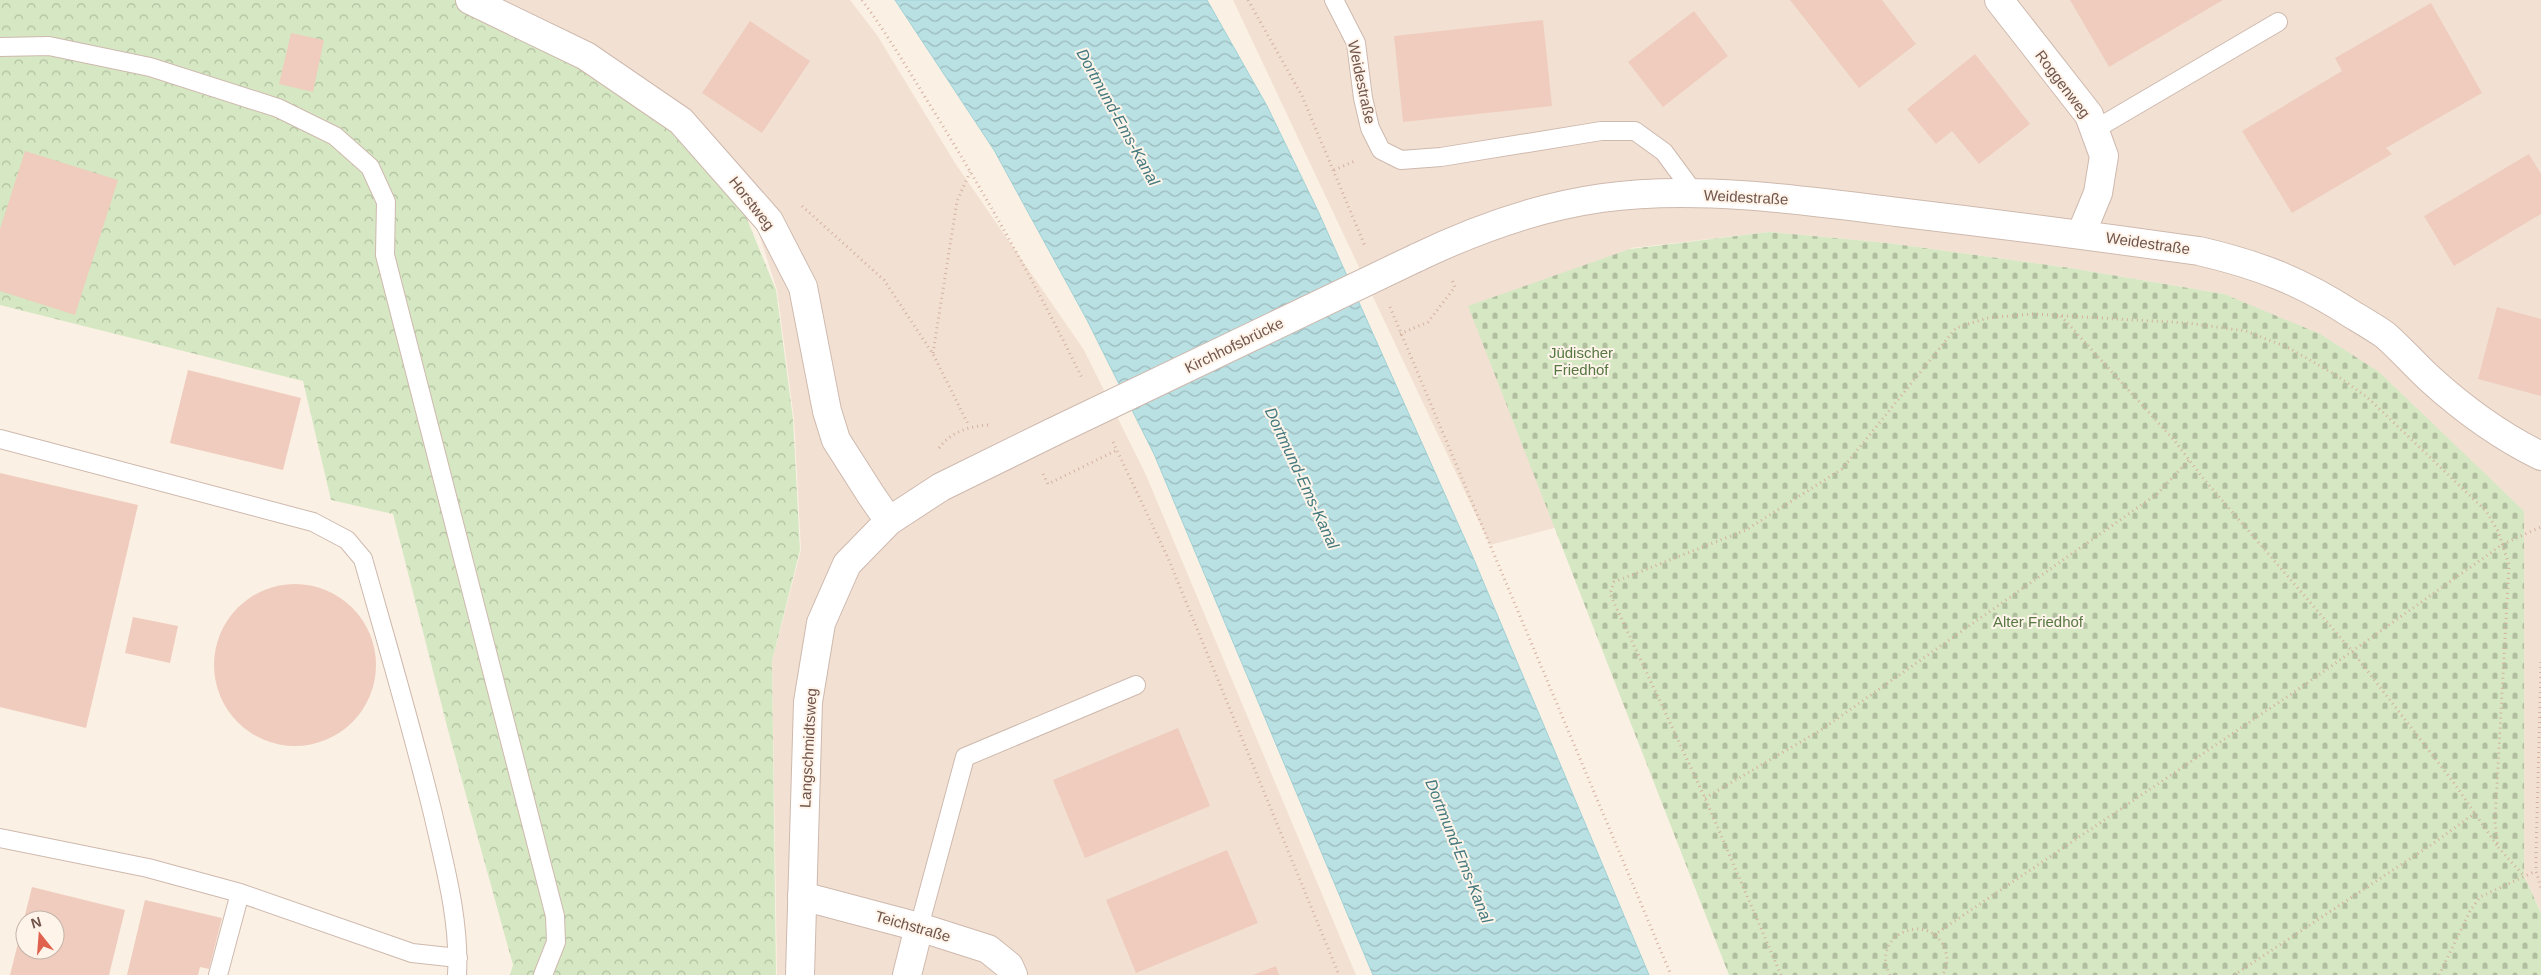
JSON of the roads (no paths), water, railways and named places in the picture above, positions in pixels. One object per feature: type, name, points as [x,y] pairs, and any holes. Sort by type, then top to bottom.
[{"type":"street","name":"Horstweg","points":[[470,0],[586,56],[681,121],[769,220],[803,287],[827,411],[836,440],[870,495],[890,520]]},
{"type":"street","name":"Roggenweg","points":[[1998,0],[2089,115],[2104,156],[2098,192],[2081,234]]},
{"type":"street","name":"Weidestraße","points":[[1416,258],[1505,222],[1553,207],[1603,198],[1695,194],[1792,198],[2199,250],[2250,263],[2295,280],[2384,335],[2465,408],[2512,442],[2541,456]]},
{"type":"street","name":"Kirchhofsbrücke","points":[[1052,432],[1416,258]]},
{"type":"street","name":"Langschmidtsweg","points":[[800,975],[808,702],[821,623],[847,564],[890,520],[941,487],[1052,432]]},
{"type":"street","name":"Teichstraße","points":[[802,896],[919,926],[988,949],[1009,966],[1013,975]]},
{"type":"street","points":[[907,975],[919,926]]},
{"type":"lane","name":"Weidestraße","points":[[1334,0],[1356,43],[1363,98],[1370,128],[1381,150],[1400,160],[1441,157],[1601,130],[1635,131],[1664,152],[1695,194]]},
{"type":"lane","points":[[2094,130],[2278,22]]},
{"type":"lane","points":[[0,47],[49,46],[159,70],[278,108],[335,136],[370,167],[386,202],[385,255],[555,916],[556,942],[543,975]]},
{"type":"lane","points":[[0,439],[313,522],[347,540],[363,558],[418,752],[445,866],[455,923],[457,966],[412,953],[240,893],[148,868],[0,838]]},
{"type":"lane","points":[[919,926],[965,757],[1136,685]]},
{"type":"lane","points":[[218,975],[240,893]]},
{"type":"water","name":"Dortmund-Ems-Kanal","points":[[895,0],[1207,0],[1267,106],[1318,211],[1472,555],[1649,975],[1373,975],[1154,454],[1087,320],[994,150]]},
{"type":"park label","name":"Jüdischer Friedhof","points":[[1581,360]]},
{"type":"park label","name":"Alter Friedhof","points":[[2038,621]]}]
